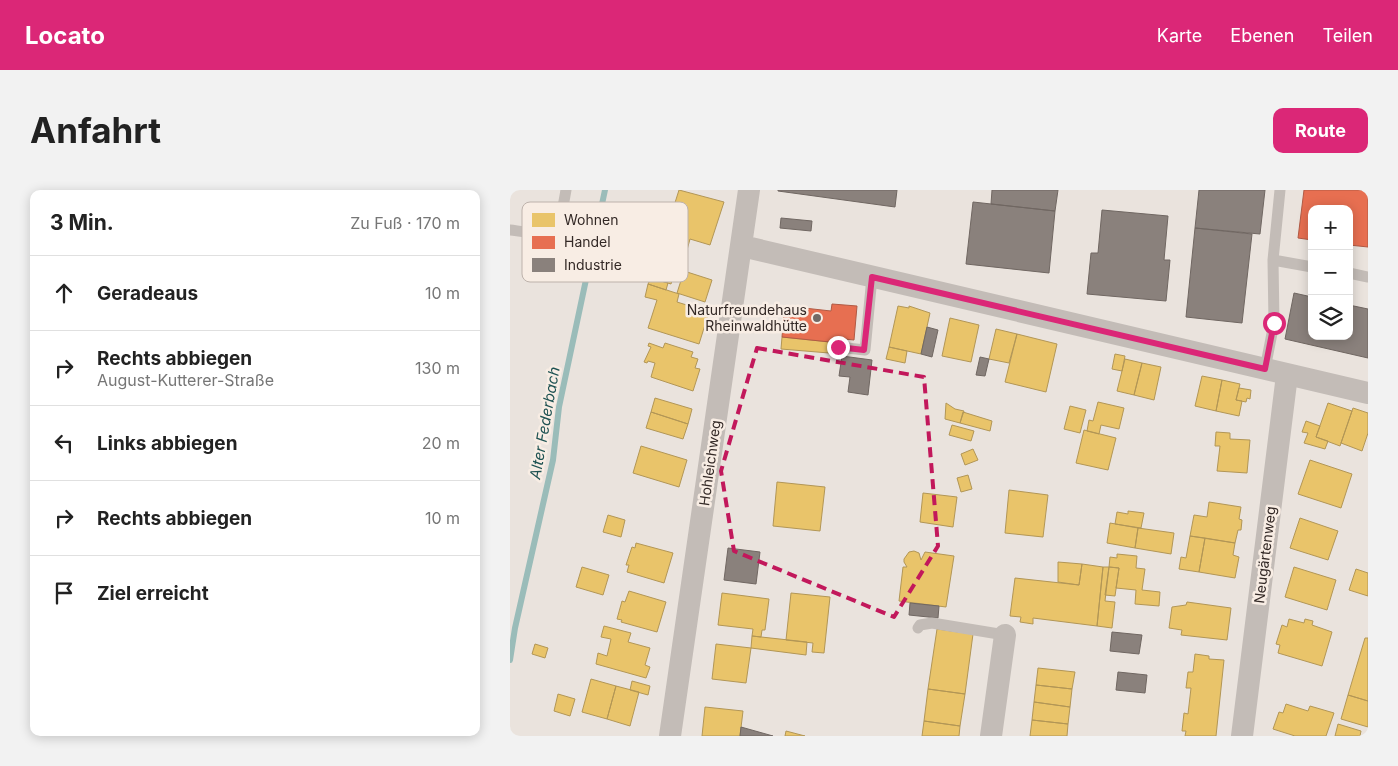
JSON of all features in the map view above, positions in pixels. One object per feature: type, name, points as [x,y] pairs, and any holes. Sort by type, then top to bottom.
[{"type":"street","name":"Hohleichweg","points":[[670,736],[749,190]]},
{"type":"street","points":[[742,246],[1368,393]]},
{"type":"street","name":"Neugärtenweg","points":[[1242,736],[1287,375]]},
{"type":"street","points":[[990,736],[1005,635]]},
{"type":"lane","points":[[1265,369],[1274,323],[1273,260],[1280,190]]},
{"type":"lane","points":[[1273,260],[1308,266]]},
{"type":"lane","points":[[1353,274],[1368,277]]},
{"type":"lane","points":[[838,347],[864,350],[872,277]]},
{"type":"lane","points":[[918,628],[920,624],[932,624],[1005,635]]},
{"type":"highlighted area","points":[[757,348],[924,377],[938,546],[894,617],[734,551],[721,471]]},
{"type":"building: Wohnen","points":[[679,190],[724,202],[710,245],[690,239],[688,246],[688,202],[675,202]]},
{"type":"building: Wohnen","points":[[688,272],[712,280],[705,302],[677,293],[680,282],[688,282]]},
{"type":"building: Wohnen","points":[[649,282],[668,283],[666,290],[648,284]]},
{"type":"building: Wohnen","points":[[648,284],[679,294],[677,302],[709,312],[699,344],[648,328],[657,300],[645,297]]},
{"type":"building: Wohnen","points":[[898,306],[909,308],[909,306],[930,313],[921,354],[889,347]]},
{"type":"building: Wohnen","points":[[950,318],[979,325],[971,362],[942,356]]},
{"type":"building: Wohnen","points":[[996,329],[1017,334],[1009,363],[989,359]]},
{"type":"building: Wohnen","points":[[1017,334],[1057,344],[1046,392],[1005,382]]},
{"type":"building: Wohnen","points":[[782,337],[830,342],[829,353],[781,349]]},
{"type":"building: Wohnen","points":[[649,343],[663,348],[665,343],[693,352],[691,357],[698,359],[695,368],[700,369],[693,391],[651,377],[655,363],[644,362],[651,347],[648,346]]},
{"type":"building: Wohnen","points":[[889,347],[907,351],[905,363],[886,359]]},
{"type":"building: Wohnen","points":[[1115,354],[1125,356],[1122,371],[1112,369]]},
{"type":"building: Wohnen","points":[[1125,359],[1142,363],[1134,395],[1117,391]]},
{"type":"building: Wohnen","points":[[1142,363],[1161,367],[1154,400],[1134,395]]},
{"type":"building: Wohnen","points":[[1202,376],[1222,380],[1216,411],[1195,406]]},
{"type":"building: Wohnen","points":[[1222,380],[1240,384],[1236,400],[1242,401],[1239,416],[1216,411]]},
{"type":"building: Wohnen","points":[[1239,388],[1251,390],[1250,399],[1247,398],[1246,402],[1236,400]]},
{"type":"building: Wohnen","points":[[655,398],[692,409],[688,424],[651,412]]},
{"type":"building: Wohnen","points":[[1098,402],[1124,408],[1119,429],[1101,425],[1099,434],[1087,431],[1089,420],[1093,421]]},
{"type":"building: Wohnen","points":[[946,403],[955,409],[964,411],[960,423],[945,419]]},
{"type":"building: Wohnen","points":[[1328,403],[1352,411],[1340,446],[1316,437]]},
{"type":"building: Wohnen","points":[[1070,406],[1086,410],[1080,433],[1064,429]]},
{"type":"building: Wohnen","points":[[1353,408],[1368,413],[1368,433],[1362,451],[1341,443]]},
{"type":"building: Wohnen","points":[[651,412],[688,424],[683,439],[646,428]]},
{"type":"building: Wohnen","points":[[963,412],[992,421],[990,431],[960,423]]},
{"type":"building: Wohnen","points":[[1306,421],[1320,426],[1316,437],[1328,441],[1325,449],[1304,443],[1308,433],[1302,432]]},
{"type":"building: Wohnen","points":[[952,425],[974,431],[971,441],[949,435]]},
{"type":"building: Wohnen","points":[[1084,430],[1116,438],[1108,470],[1076,463]]},
{"type":"building: Wohnen","points":[[1216,432],[1230,433],[1230,439],[1250,440],[1247,473],[1217,471],[1220,446],[1215,446]]},
{"type":"building: Wohnen","points":[[641,446],[687,460],[679,487],[633,473]]},
{"type":"building: Wohnen","points":[[973,449],[978,460],[965,465],[961,454]]},
{"type":"building: Wohnen","points":[[1310,460],[1352,474],[1341,508],[1298,494]]},
{"type":"building: Wohnen","points":[[968,475],[972,489],[961,492],[957,478]]},
{"type":"building: Wohnen","points":[[777,482],[825,487],[820,531],[773,526]]},
{"type":"building: Wohnen","points":[[1009,490],[1048,495],[1043,537],[1005,533]]},
{"type":"building: Wohnen","points":[[923,493],[957,497],[953,527],[920,522]]},
{"type":"building: Wohnen","points":[[1209,502],[1241,507],[1239,519],[1242,520],[1241,530],[1238,530],[1235,543],[1190,536],[1194,515],[1207,517]]},
{"type":"building: Wohnen","points":[[1128,511],[1144,513],[1141,528],[1115,524],[1117,512],[1128,514]]},
{"type":"building: Wohnen","points":[[608,515],[625,520],[621,537],[603,532]]},
{"type":"building: Wohnen","points":[[1300,518],[1338,531],[1328,560],[1290,548]]},
{"type":"building: Wohnen","points":[[1110,523],[1138,528],[1135,548],[1107,543]]},
{"type":"building: Wohnen","points":[[1138,528],[1174,533],[1171,554],[1135,548]]},
{"type":"building: Wohnen","points":[[1190,536],[1205,538],[1199,572],[1179,569],[1181,557],[1186,558]]},
{"type":"building: Wohnen","points":[[1205,538],[1235,543],[1233,555],[1239,557],[1235,578],[1199,572]]},
{"type":"building: Wohnen","points":[[636,543],[673,553],[664,583],[627,572],[629,565],[626,565],[632,547],[635,548]]},
{"type":"building: Wohnen","points":[[909,552],[919,553],[921,560],[925,552],[954,556],[946,607],[899,601],[903,567],[907,567],[904,559]]},
{"type":"building: Wohnen","points":[[1117,554],[1137,556],[1136,568],[1145,569],[1142,590],[1160,592],[1159,606],[1135,604],[1136,590],[1116,588],[1119,568],[1109,567],[1110,557],[1117,558]]},
{"type":"building: Wohnen","points":[[1058,562],[1082,564],[1079,585],[1058,582]]},
{"type":"building: Wohnen","points":[[1082,564],[1103,567],[1097,626],[1033,618],[1033,624],[1020,622],[1021,617],[1010,616],[1015,578],[1079,585]]},
{"type":"building: Wohnen","points":[[582,567],[609,575],[603,595],[576,587]]},
{"type":"building: Wohnen","points":[[1103,567],[1109,567],[1105,601],[1115,602],[1112,628],[1097,626]]},
{"type":"building: Wohnen","points":[[1109,567],[1119,568],[1115,596],[1105,595]]},
{"type":"building: Wohnen","points":[[1294,567],[1336,580],[1327,610],[1285,597]]},
{"type":"building: Wohnen","points":[[1356,569],[1368,573],[1368,596],[1349,590]]},
{"type":"building: Wohnen","points":[[629,591],[666,602],[657,632],[621,622],[622,620],[617,619],[622,601],[625,602]]},
{"type":"building: Wohnen","points":[[722,593],[769,599],[765,630],[762,630],[761,637],[752,636],[753,629],[718,625]]},
{"type":"building: Wohnen","points":[[791,593],[830,597],[824,653],[812,652],[813,643],[786,640]]},
{"type":"building: Wohnen","points":[[1187,602],[1231,608],[1227,640],[1181,635],[1182,630],[1169,628],[1172,607],[1186,605]]},
{"type":"building: Wohnen","points":[[1289,619],[1304,623],[1305,619],[1313,621],[1312,625],[1332,632],[1322,666],[1278,653],[1280,645],[1276,644],[1282,625],[1287,627]]},
{"type":"building: Wohnen","points":[[604,626],[631,633],[628,642],[650,648],[645,665],[650,667],[646,678],[596,664],[598,653],[607,656],[611,639],[601,637]]},
{"type":"building: Wohnen","points":[[937,629],[973,634],[965,694],[928,689]]},
{"type":"building: Wohnen","points":[[752,636],[807,642],[806,655],[751,648]]},
{"type":"building: Wohnen","points":[[1365,638],[1368,638],[1368,701],[1348,695]]},
{"type":"building: Wohnen","points":[[535,644],[548,648],[545,658],[532,654]]},
{"type":"building: Wohnen","points":[[716,644],[751,648],[746,683],[712,679]]},
{"type":"building: Wohnen","points":[[1195,654],[1209,656],[1209,659],[1224,660],[1216,736],[1185,736],[1186,731],[1182,731],[1184,713],[1188,714],[1191,688],[1186,688],[1188,672],[1193,672]]},
{"type":"building: Wohnen","points":[[1038,668],[1075,672],[1072,689],[1036,685]]},
{"type":"building: Wohnen","points":[[591,679],[616,686],[607,719],[582,712]]},
{"type":"building: Wohnen","points":[[632,681],[650,686],[648,695],[630,690]]},
{"type":"building: Wohnen","points":[[1036,685],[1072,689],[1070,707],[1034,702]]},
{"type":"building: Wohnen","points":[[616,686],[639,692],[630,726],[607,719]]},
{"type":"building: Wohnen","points":[[928,689],[965,694],[960,726],[924,721]]},
{"type":"building: Wohnen","points":[[558,694],[575,699],[570,716],[554,711]]},
{"type":"building: Wohnen","points":[[1348,695],[1368,701],[1368,727],[1341,719]]},
{"type":"building: Wohnen","points":[[1034,702],[1070,707],[1068,724],[1032,720]]},
{"type":"building: Wohnen","points":[[1286,704],[1308,711],[1310,706],[1334,713],[1326,736],[1295,736],[1273,729],[1279,712],[1283,713]]},
{"type":"building: Wohnen","points":[[705,707],[743,711],[740,736],[702,736]]},
{"type":"building: Wohnen","points":[[1032,720],[1068,724],[1067,736],[1030,736]]},
{"type":"building: Wohnen","points":[[924,721],[960,726],[959,736],[922,736]]},
{"type":"building: Wohnen","points":[[1338,724],[1361,731],[1360,736],[1335,736]]},
{"type":"building: Wohnen","points":[[786,731],[805,736],[785,736]]},
{"type":"building: Handel","points":[[1304,190],[1368,190],[1368,247],[1353,245],[1353,205],[1308,205],[1308,239],[1298,238]]},
{"type":"building: Handel","points":[[832,304],[857,306],[854,340],[833,338],[832,342],[830,342],[782,337],[784,313],[803,315],[804,308],[831,311]]},
{"type":"building: Industrie","points":[[778,190],[897,190],[895,207]]},
{"type":"building: Industrie","points":[[992,190],[1058,190],[1055,211],[991,204]]},
{"type":"building: Industrie","points":[[1199,190],[1265,190],[1260,234],[1195,228]]},
{"type":"building: Industrie","points":[[973,202],[1055,211],[1049,273],[966,264]]},
{"type":"building: Industrie","points":[[1102,210],[1168,216],[1164,260],[1170,260],[1166,301],[1087,294],[1091,253],[1098,253]]},
{"type":"building: Industrie","points":[[781,218],[812,221],[811,231],[780,228]]},
{"type":"building: Industrie","points":[[1195,228],[1252,234],[1242,323],[1186,317]]},
{"type":"building: Industrie","points":[[1294,293],[1308,296],[1308,340],[1353,340],[1353,306],[1368,309],[1368,358],[1285,339]]},
{"type":"building: Industrie","points":[[927,327],[938,330],[932,357],[921,354]]},
{"type":"building: Industrie","points":[[842,356],[872,360],[868,395],[848,392],[850,377],[839,376]]},
{"type":"building: Industrie","points":[[980,357],[989,359],[985,376],[976,375]]},
{"type":"building: Industrie","points":[[728,548],[760,552],[756,584],[724,580]]},
{"type":"building: Industrie","points":[[910,603],[939,606],[938,618],[909,615]]},
{"type":"building: Industrie","points":[[1112,632],[1142,635],[1139,654],[1110,651]]},
{"type":"building: Industrie","points":[[1118,672],[1147,675],[1145,693],[1116,690]]},
{"type":"building: Industrie","points":[[741,727],[773,736],[740,736]]},
{"type":"waterway","name":"Alter Federbach","points":[[602,202],[605,190]]},
{"type":"waterway","name":"Alter Federbach","points":[[510,660],[515,628],[553,460],[559,407],[585,282]]},
{"type":"place","name":"Naturfreundehaus Rheinwaldhütte","points":[[817,318]]},
{"type":"route","points":[[838,347],[864,350],[872,277],[1265,369],[1274,323]]}]
